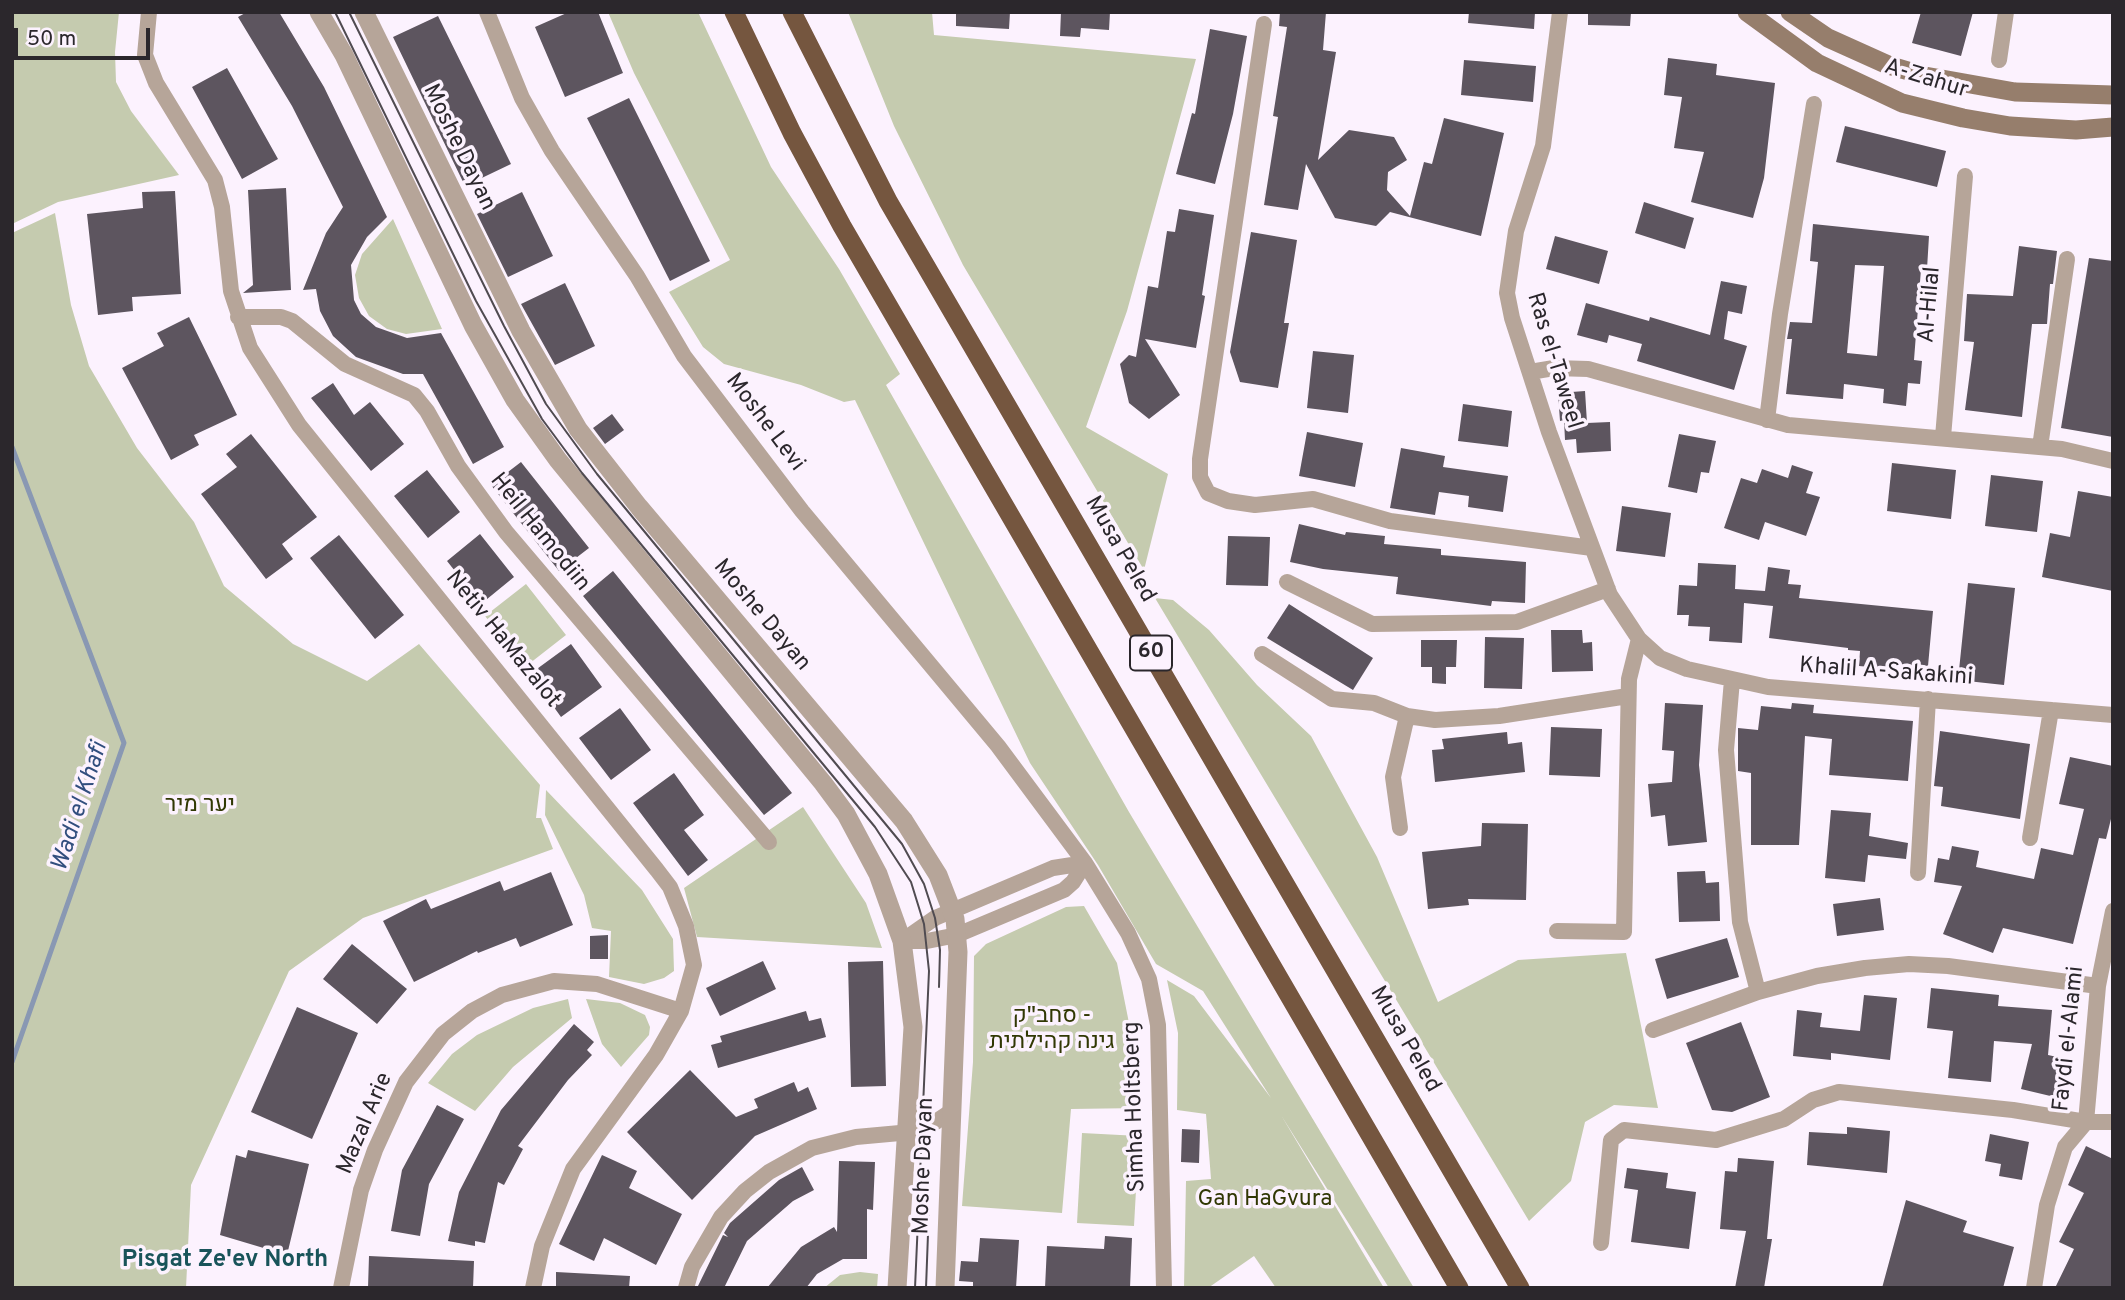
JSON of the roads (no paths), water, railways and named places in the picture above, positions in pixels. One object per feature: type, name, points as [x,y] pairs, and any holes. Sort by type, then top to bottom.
[{"type":"highway","name":"60","points":[[734,12],[792,133],[842,226],[1459,1288]]},
{"type":"highway","name":"Musa Peled","points":[[792,12],[888,201],[1520,1288]]},
{"type":"main road","name":"A-Zahur","points":[[1747,12],[1817,63],[1902,103],[1963,118],[2010,125],[2076,131],[2113,127]]},
{"type":"main road","name":"A-Zahur","points":[[1790,12],[1828,38],[1888,65],[1925,76],[2015,92],[2113,95]]},
{"type":"street","name":"Netiv HaMazalot","points":[[149,12],[144,36],[150,69],[215,180],[222,207],[231,291],[250,348],[299,425],[670,887],[686,926],[694,965],[681,1011],[656,1055],[573,1169],[542,1246],[533,1288]]},
{"type":"street","name":"Moshe Dayan","points":[[319,12],[350,67],[473,325],[515,400],[558,460],[846,814],[878,874],[902,941],[913,1027],[897,1288]]},
{"type":"street","name":"Moshe Dayan","points":[[364,12],[526,340],[578,429],[647,517],[918,839],[934,866],[953,911],[957,935],[945,1288]]},
{"type":"street","name":"Moshe Levi","points":[[487,12],[522,98],[540,130],[637,276],[684,356],[802,511],[998,746],[1058,826]]},
{"type":"street","name":"Ras el-Taweel","points":[[1560,12],[1543,146],[1516,231],[1507,293],[1512,318],[1530,372],[1608,589],[1620,614],[1639,639],[1660,658]]},
{"type":"street","points":[[1999,60],[2006,12]]},
{"type":"street","points":[[1264,24],[1200,459],[1199,477],[1208,493],[1255,505],[1314,499],[1390,521],[1592,548]]},
{"type":"street","points":[[1766,420],[1814,104]]},
{"type":"street","name":"Al-Hilal","points":[[1943,438],[1965,176]]},
{"type":"street","points":[[2040,447],[2067,258]]},
{"type":"street","name":"Heil Hamodiin","points":[[238,317],[281,317],[292,321],[345,364],[414,395],[427,411],[458,466],[506,532],[768,842]]},
{"type":"street","points":[[1530,372],[1554,368],[1588,369],[1788,425],[2040,447],[2113,461]]},
{"type":"street","points":[[1287,582],[1372,624],[1517,622],[1608,589]]},
{"type":"street","points":[[1557,931],[1623,932],[1628,696],[1629,679],[1639,639]]},
{"type":"street","points":[[1262,654],[1332,699],[1374,703],[1407,716],[1435,720],[1499,716],[1628,696]]},
{"type":"street","name":"Khalil A-Sakakini","points":[[1660,658],[1732,680],[1768,687],[2113,715]]},
{"type":"street","points":[[1732,680],[1726,750],[1740,922],[1758,992]]},
{"type":"street","points":[[1918,873],[1928,699]]},
{"type":"street","points":[[2030,838],[2051,710]]},
{"type":"street","points":[[1400,828],[1393,776],[1407,716]]},
{"type":"street","name":"Simha Holtsberg","points":[[1058,826],[1085,863],[1138,953],[1155,1001],[1160,1059],[1164,1288]]},
{"type":"street","points":[[902,941],[924,924],[1052,868],[1085,863]]},
{"type":"street","points":[[902,941],[927,941],[957,935],[1064,890],[1073,882],[1085,863]]},
{"type":"street","name":"Faydi el-Alami","points":[[2034,1288],[2047,1205],[2061,1158],[2065,1147],[2086,1122],[2098,986],[2113,911]]},
{"type":"street","points":[[1653,1030],[1758,992],[1817,976],[1909,964],[2098,986]]},
{"type":"street","name":"Mazal Arie","points":[[341,1288],[361,1190],[375,1150],[406,1082],[424,1057],[472,1011],[502,995],[554,981],[610,987],[681,1011]]},
{"type":"street","points":[[1601,1243],[1611,1140],[1624,1130],[1716,1140],[1784,1119],[1813,1100],[1839,1092],[2013,1110],[2086,1122],[2113,1122]]},
{"type":"street","points":[[686,1288],[698,1255],[721,1217],[744,1191],[769,1172],[795,1155],[840,1139],[874,1134],[905,1135],[933,1126],[952,1111]]},
{"type":"waterway","name":"Wadi el Khafi","points":[[12,447],[124,743],[12,1062]]},
{"type":"tram line","points":[[335,12],[476,301],[542,419],[582,473],[875,827],[911,882],[924,924],[929,971],[915,1288]]},
{"type":"tram line","points":[[349,12],[504,326],[546,404],[597,474],[902,844],[924,884],[935,918],[940,950],[939,987]]},
{"type":"tram line","points":[[926,1288],[929,1207]]},
{"type":"district","name":"Pisgat Ze'ev North","points":[[225,1261]]},
{"type":"park label","name":"יער מיר","points":[[200,806]]},
{"type":"park label","name":"סחב\"ק - גינה קהילתית","points":[[1052,1030]]},
{"type":"park label","name":"Gan HaGvura","points":[[1265,1200]]}]
